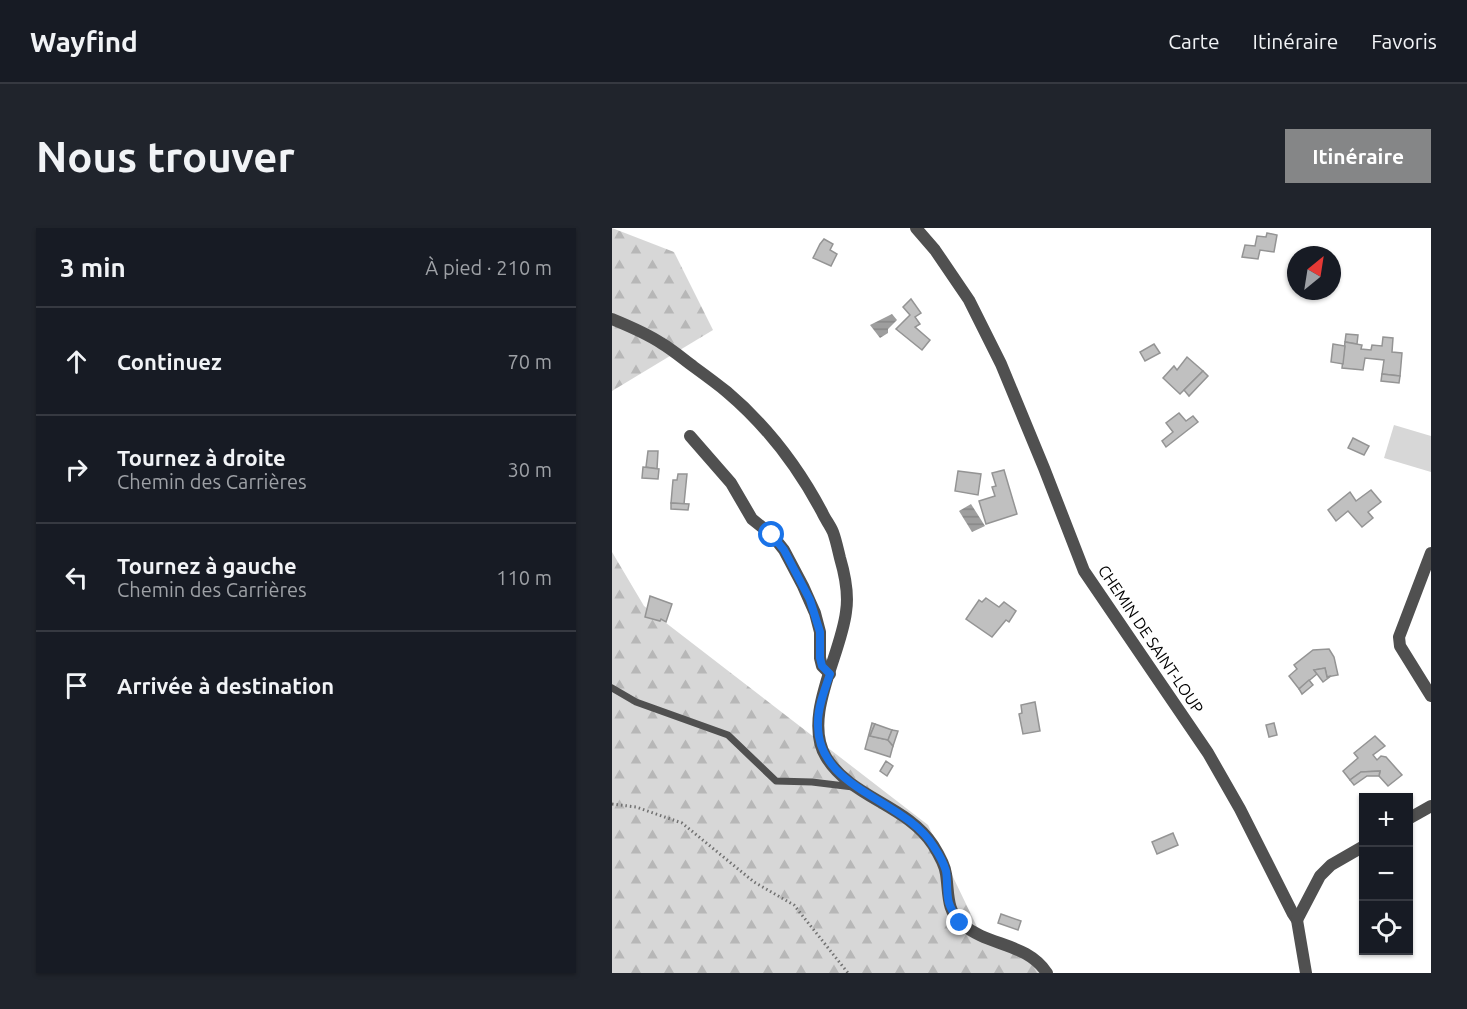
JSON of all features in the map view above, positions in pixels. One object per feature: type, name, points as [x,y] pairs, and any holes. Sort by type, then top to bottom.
[{"type":"street","name":"CHEMIN DE SAINT-LOUP","points":[[916,228],[964,291],[980,321],[1009,384],[1084,571],[1209,753],[1240,809],[1297,920],[1306,973]]},
{"type":"street","points":[[612,319],[662,343],[727,392],[783,450],[813,495],[833,532],[846,586],[846,612],[821,703],[818,722],[820,744],[827,758],[856,788],[898,812],[917,827],[934,846],[946,872],[948,902],[960,923],[986,939],[1022,950],[1035,959],[1047,973]]},
{"type":"street","points":[[690,436],[731,483],[752,519],[772,535],[784,550],[815,613],[820,632],[820,658],[822,666],[830,674]]},
{"type":"street","points":[[1431,553],[1399,638],[1400,646],[1431,696]]},
{"type":"street","points":[[1413,816],[1431,806]]},
{"type":"street","points":[[1297,920],[1320,876],[1331,865],[1362,847]]},
{"type":"lane","points":[[612,688],[636,702],[728,735],[776,781],[812,782],[856,788]]},
{"type":"path","points":[[612,804],[636,807],[682,823],[754,882],[794,905],[848,973]]},
{"type":"green space","points":[[612,228],[674,252],[713,330],[612,391]]},
{"type":"green space","points":[[1394,425],[1431,436],[1431,472],[1384,458]]},
{"type":"green space","points":[[612,552],[644,606],[928,825],[979,931],[1052,973],[612,973]]},
{"type":"shaded area","points":[[892,314],[897,320],[888,329],[888,333],[880,338],[870,325]]},
{"type":"shaded area","points":[[971,504],[985,526],[972,532],[959,511]]},
{"type":"building","points":[[1267,233],[1277,235],[1274,252],[1260,250],[1258,259],[1242,257],[1245,245],[1255,246],[1257,236],[1266,237]]},
{"type":"building","points":[[824,239],[833,244],[830,250],[837,254],[831,266],[813,258]]},
{"type":"building","points":[[911,299],[921,313],[915,317],[920,324],[915,327],[930,340],[922,350],[896,329],[910,315],[903,307]]},
{"type":"building","points":[[1346,334],[1358,335],[1357,344],[1345,342]]},
{"type":"building","points":[[1383,337],[1393,338],[1392,352],[1402,353],[1400,376],[1382,374],[1384,360],[1365,358],[1363,370],[1342,368],[1345,342],[1362,345],[1361,349],[1371,350],[1372,345],[1382,346]]},
{"type":"building","points":[[1154,344],[1160,353],[1145,361],[1140,352]]},
{"type":"building","points":[[1333,344],[1345,346],[1343,364],[1331,362]]},
{"type":"building","points":[[1187,357],[1203,371],[1180,394],[1163,378],[1174,366],[1177,370]]},
{"type":"building","points":[[1203,371],[1208,376],[1189,396],[1184,390]]},
{"type":"building","points":[[1382,374],[1400,376],[1399,383],[1381,381]]},
{"type":"building","points":[[1179,413],[1186,421],[1193,416],[1198,422],[1166,447],[1162,441],[1173,432],[1166,423]]},
{"type":"building","points":[[1353,438],[1369,446],[1364,455],[1348,448]]},
{"type":"building","points":[[648,451],[658,451],[657,469],[646,467]]},
{"type":"building","points":[[643,467],[659,469],[658,479],[642,478]]},
{"type":"building","points":[[1004,470],[1017,514],[986,524],[979,501],[995,496],[992,487],[996,486],[992,473]]},
{"type":"building","points":[[958,471],[981,474],[978,495],[955,491]]},
{"type":"building","points":[[678,474],[687,474],[684,504],[671,503],[673,480],[677,480]]},
{"type":"building","points":[[1371,490],[1381,502],[1368,512],[1373,518],[1362,527],[1348,511],[1336,521],[1328,510],[1350,492],[1356,501]]},
{"type":"building","points":[[671,503],[689,504],[688,510],[671,509]]},
{"type":"building","points":[[650,596],[672,604],[666,622],[645,617]]},
{"type":"building","points":[[986,598],[999,607],[1004,602],[1016,611],[1009,622],[1006,620],[992,637],[966,619],[979,600],[982,602]]},
{"type":"building","points":[[1329,649],[1334,657],[1338,675],[1327,677],[1325,668],[1314,670],[1317,674],[1299,689],[1289,676],[1297,669],[1294,665],[1313,650]]},
{"type":"building","points":[[1325,668],[1327,677],[1331,676],[1323,682],[1314,670]]},
{"type":"building","points":[[1309,680],[1313,685],[1302,694],[1299,689]]},
{"type":"building","points":[[1035,702],[1040,731],[1023,734],[1019,714],[1022,713],[1021,705]]},
{"type":"building","points":[[872,723],[875,724],[870,736],[888,740],[893,746],[890,757],[865,749]]},
{"type":"building","points":[[1274,723],[1277,735],[1269,737],[1266,725]]},
{"type":"building","points":[[875,724],[892,730],[888,740],[870,736]]},
{"type":"building","points":[[892,730],[898,731],[893,746],[888,740]]},
{"type":"building","points":[[1375,736],[1385,746],[1373,755],[1377,760],[1381,756],[1386,757],[1402,775],[1388,786],[1379,776],[1380,771],[1361,772],[1350,780],[1343,771],[1358,758],[1354,753]]},
{"type":"building","points":[[886,761],[893,766],[887,776],[880,771]]},
{"type":"building","points":[[1380,771],[1379,776],[1367,776],[1354,785],[1350,780],[1361,772]]},
{"type":"building","points":[[1173,833],[1178,845],[1157,854],[1152,842]]},
{"type":"building","points":[[1001,914],[1021,921],[1018,930],[998,923]]},
{"type":"route","points":[[772,535],[784,550],[810,600],[820,632],[822,666],[830,674],[818,722],[820,744],[827,758],[856,788],[898,812],[917,827],[934,846],[946,872],[948,902],[960,923]]}]
